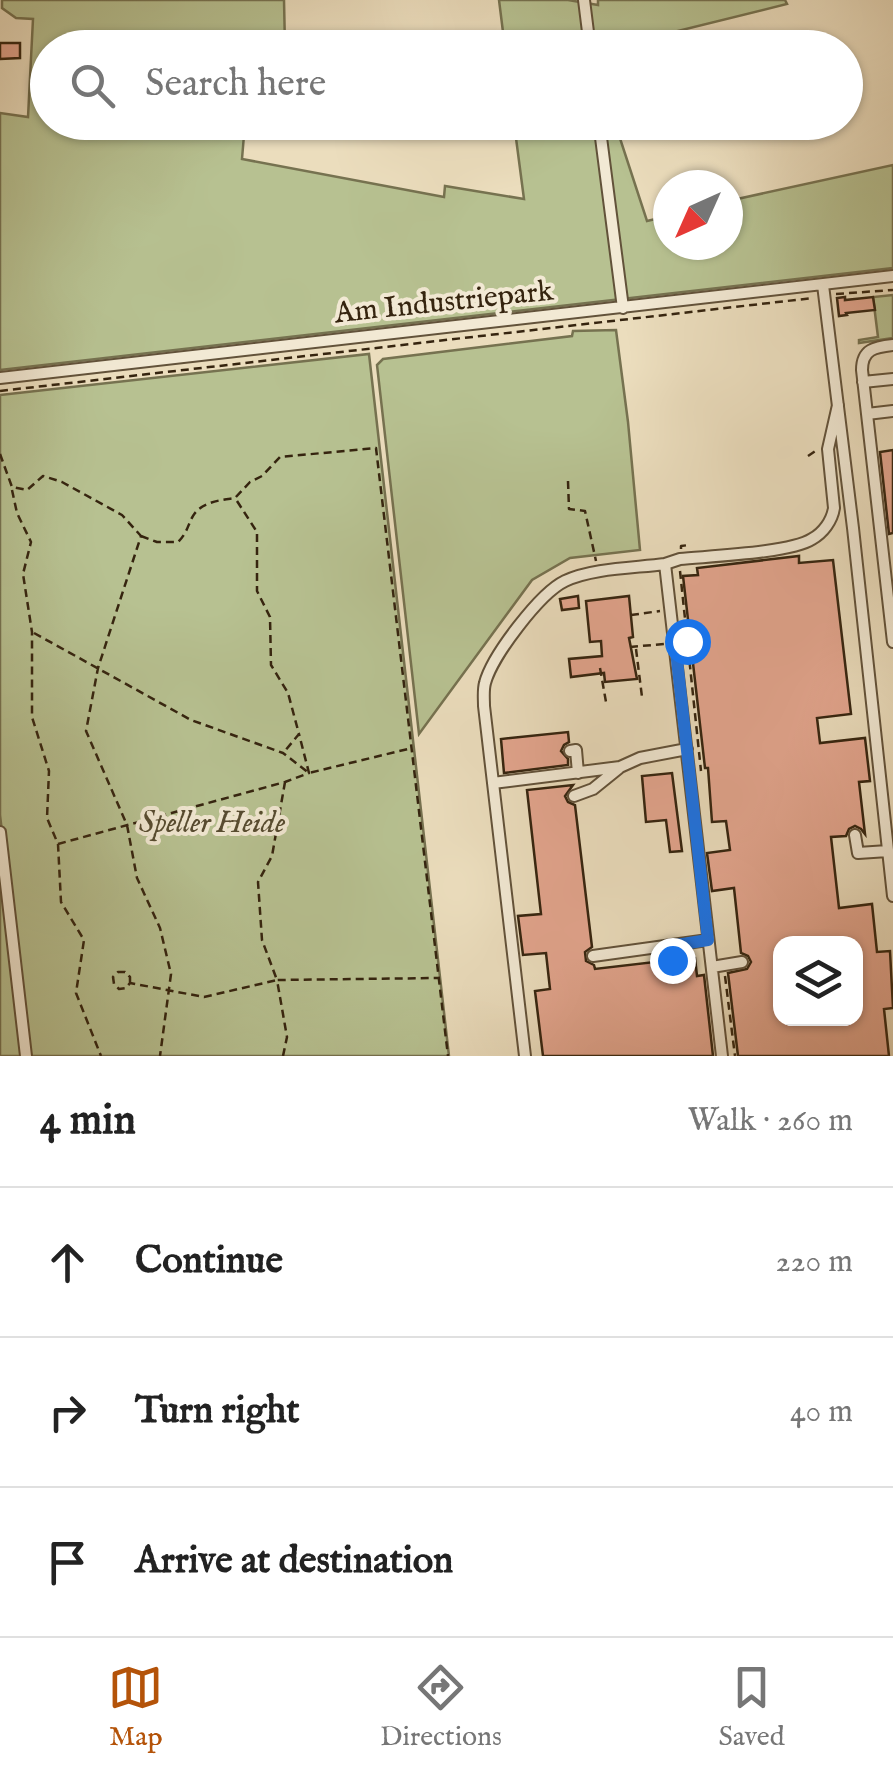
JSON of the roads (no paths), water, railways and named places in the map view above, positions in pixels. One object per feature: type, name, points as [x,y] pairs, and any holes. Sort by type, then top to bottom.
[{"type":"street","points":[[584,0],[588,30]]},
{"type":"street","points":[[602,140],[623,308]]},
{"type":"street","name":"Am Industriepark","points":[[0,378],[623,308],[823,290],[893,276]]},
{"type":"street","points":[[823,290],[893,896]]},
{"type":"street","points":[[893,345],[876,347],[864,355],[862,362],[893,642]]},
{"type":"street","points":[[863,382],[893,378]]},
{"type":"street","points":[[525,1056],[484,706],[484,684],[494,662],[547,592],[568,580],[680,559],[796,546],[820,534],[834,508],[828,449],[838,404]]},
{"type":"street","points":[[867,414],[893,412]]},
{"type":"street","points":[[665,564],[708,940],[718,966],[722,1056]]},
{"type":"street","points":[[570,751],[576,750],[578,773]]},
{"type":"street","points":[[574,796],[593,789],[620,767],[640,758],[686,750]]},
{"type":"street","points":[[493,783],[620,767]]},
{"type":"street","points":[[0,832],[26,1056]]},
{"type":"street","points":[[855,835],[858,853],[888,851]]},
{"type":"street","points":[[593,956],[708,940]]},
{"type":"street","points":[[670,946],[672,960]]},
{"type":"street","points":[[638,950],[640,964]]},
{"type":"street","points":[[611,954],[614,967]]},
{"type":"street","points":[[718,966],[742,962]]},
{"type":"park label","name":"Speller Heide","points":[[212,824]]}]
